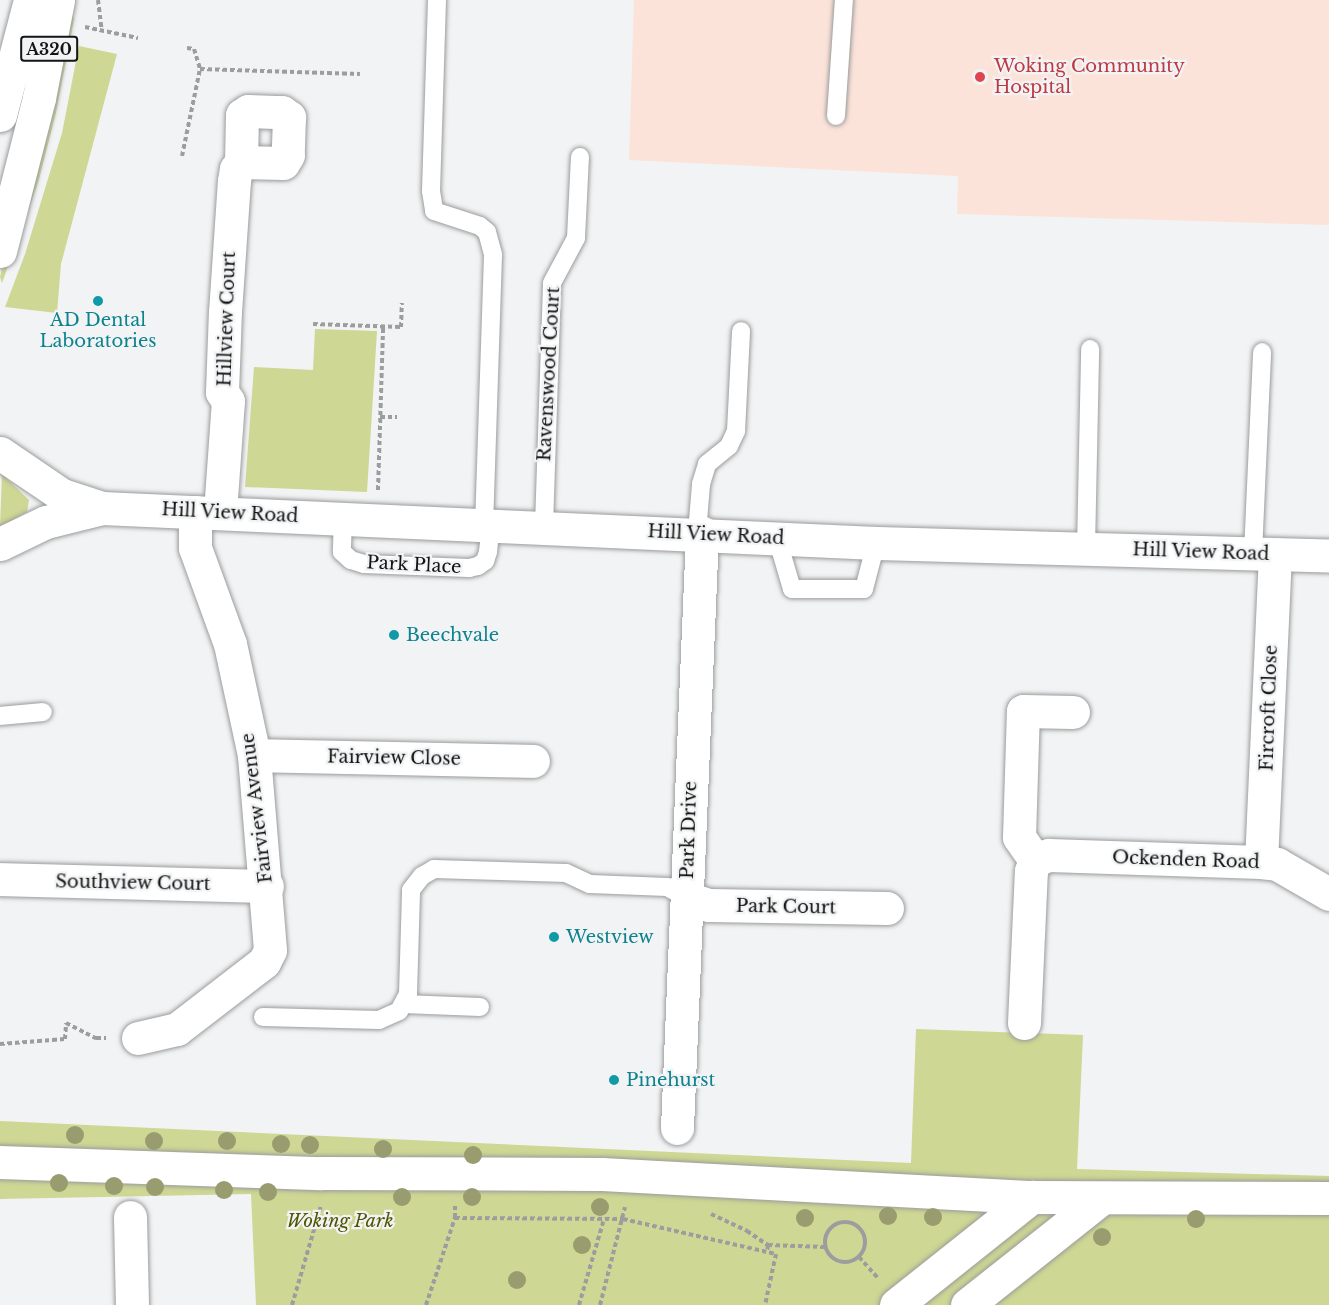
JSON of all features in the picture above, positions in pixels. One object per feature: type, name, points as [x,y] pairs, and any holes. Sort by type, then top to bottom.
[{"type":"street","name":"A320","points":[[0,251],[39,98],[21,53],[30,0]]},
{"type":"street","name":"A320","points":[[2,98],[21,53],[58,0]]},
{"type":"street","points":[[2,98],[39,98]]},
{"type":"street","name":"Hillview Court","points":[[207,512],[228,402],[222,392],[225,312],[234,181],[236,169],[241,162]]},
{"type":"street","name":"Hill View Road","points":[[0,453],[62,495],[102,508],[699,533],[876,543],[1329,556]]},
{"type":"street","name":"Hill View Road","points":[[0,544],[46,522],[102,508]]},
{"type":"street","name":"Fairview Avenue","points":[[138,1038],[177,1029],[264,962],[270,950],[267,886],[254,756],[230,644],[195,548],[207,512]]},
{"type":"street","name":"Park Drive","points":[[677,1128],[699,533]]},
{"type":"street","name":"Fircroft Close","points":[[1261,862],[1264,554]]},
{"type":"street","points":[[1024,1023],[1031,871],[1035,860],[1019,837],[1023,711],[1073,712]]},
{"type":"street","name":"Fairview Close","points":[[254,756],[533,761]]},
{"type":"street","name":"Ockenden Road","points":[[1035,860],[1050,855],[1261,862],[1277,864],[1329,894]]},
{"type":"street","name":"Southview Court","points":[[0,879],[267,886]]},
{"type":"street","name":"Park Court","points":[[687,898],[709,905],[887,908]]},
{"type":"street","points":[[0,1162],[321,1173],[631,1177],[1032,1197],[1329,1198]]},
{"type":"street","points":[[899,1304],[955,1256],[1032,1197]]},
{"type":"street","points":[[967,1305],[1102,1198]]},
{"type":"street","points":[[130,1217],[132,1305]]},
{"type":"lane","points":[[437,0],[431,191],[434,211],[480,226],[487,232],[493,255],[488,524]]},
{"type":"lane","points":[[836,116],[844,0]]},
{"type":"lane","name":"Ravenswood Court","points":[[544,526],[552,283],[576,238],[580,157]]},
{"type":"lane","points":[[699,533],[702,484],[707,464],[729,446],[736,431],[741,331]]},
{"type":"lane","points":[[1086,548],[1090,349]]},
{"type":"lane","points":[[1262,352],[1264,554]]},
{"type":"lane","name":"Park Place","points":[[343,518],[342,552],[351,560],[364,564],[469,568],[478,566],[485,561],[488,552],[488,524]]},
{"type":"lane","points":[[777,538],[792,589],[864,589],[876,543]]},
{"type":"lane","points":[[0,716],[43,712]]},
{"type":"lane","points":[[263,1017],[379,1020],[399,1011],[408,994],[411,890],[422,876],[434,869],[566,873],[590,884],[667,887],[687,898]]},
{"type":"lane","points":[[403,1004],[480,1007]]},
{"type":"path","points":[[98,0],[102,31]]},
{"type":"path","points":[[78,26],[138,38]]},
{"type":"path","points":[[182,156],[200,69],[194,49],[187,48]]},
{"type":"path","points":[[200,69],[360,74]]},
{"type":"path","points":[[314,324],[401,327],[402,303]]},
{"type":"path","points":[[377,500],[383,327]]},
{"type":"path","points":[[380,417],[397,417]]},
{"type":"path","points":[[0,1044],[65,1039],[66,1023],[96,1038],[138,1038]]},
{"type":"path","points":[[292,1305],[317,1224],[322,1197],[321,1173]]},
{"type":"path","points":[[426,1305],[455,1218],[455,1173]]},
{"type":"path","points":[[600,1305],[623,1219],[631,1177]]},
{"type":"path","points":[[455,1218],[623,1219],[776,1254],[765,1305]]},
{"type":"path","points":[[579,1305],[604,1219]]},
{"type":"path","points":[[843,1222],[856,1226],[864,1236],[864,1248],[857,1259],[851,1261],[838,1261],[828,1253],[825,1246],[827,1233],[831,1228],[843,1222]]},
{"type":"path","points":[[768,1245],[825,1246]]},
{"type":"shaded area","name":"Woking Community Hospital","points":[[634,0],[1329,0],[1329,225],[957,214],[958,176],[629,160]]},
{"type":"green space","points":[[69,9],[74,19],[56,113],[38,183],[2,283],[0,277]]},
{"type":"green space","points":[[79,46],[117,54],[61,264],[57,313],[5,307],[25,254],[62,133]]},
{"type":"green space","points":[[315,329],[377,331],[367,492],[245,487],[254,367],[313,370]]},
{"type":"green space","points":[[2,474],[29,500],[27,512],[0,527]]},
{"type":"green space","name":"Woking Park","points":[[916,1029],[1083,1035],[1077,1169],[1329,1176],[1329,1305],[256,1305],[251,1194],[0,1199],[0,1121],[911,1163]]},
{"type":"place","name":"Woking Community Hospital","points":[[980,77]]},
{"type":"place","name":"AD Dental Laboratories","points":[[98,301]]},
{"type":"place","name":"Beechvale","points":[[394,635]]},
{"type":"place","name":"Westview","points":[[554,937]]},
{"type":"place","name":"Pinehurst","points":[[614,1080]]}]
